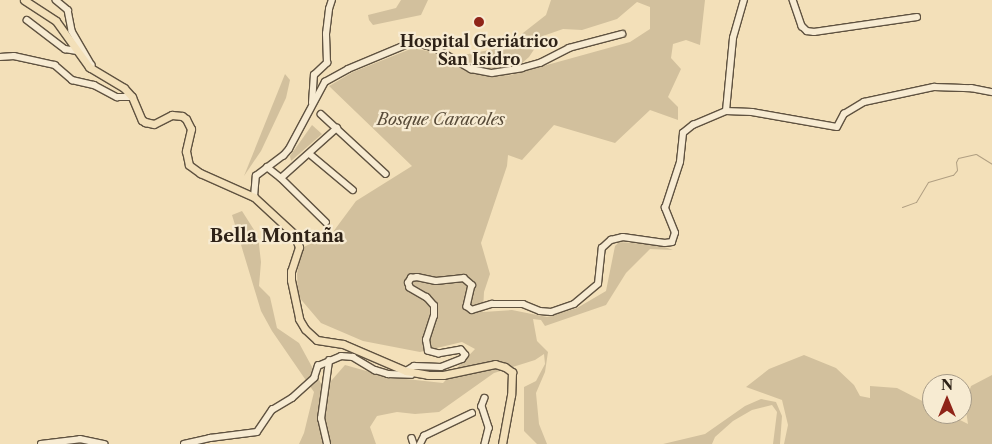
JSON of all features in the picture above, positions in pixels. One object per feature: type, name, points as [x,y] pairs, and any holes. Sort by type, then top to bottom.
[{"type":"main road","points":[[24,0],[56,21],[92,70],[124,88],[132,97],[142,120],[154,124],[172,116],[182,116],[186,119],[191,130],[186,152],[189,165],[200,173],[254,197],[294,234],[299,247],[291,271],[291,280],[299,319],[305,329],[317,340],[343,344],[406,372],[443,375],[495,364],[505,366],[512,372],[511,395],[502,444]]},
{"type":"street","points":[[56,0],[68,10],[72,31],[92,65],[92,70]]},
{"type":"street","points":[[312,106],[314,75],[327,63],[326,34],[332,0]]},
{"type":"street","points":[[726,111],[733,38],[744,0]]},
{"type":"street","points":[[793,0],[802,26],[807,31],[814,32],[917,17]]},
{"type":"street","points":[[27,20],[65,49],[77,51]]},
{"type":"street","points":[[254,197],[256,176],[283,156],[289,149],[320,89],[331,76],[413,42],[435,48],[471,69],[492,73],[531,65],[569,48],[622,34]]},
{"type":"street","points":[[0,57],[14,56],[55,65],[72,80],[94,85],[117,97],[132,97]]},
{"type":"street","points":[[406,372],[414,366],[441,367],[465,355],[461,350],[439,354],[428,351],[426,340],[434,316],[434,306],[427,298],[410,288],[408,283],[411,278],[418,277],[436,282],[464,278],[472,285],[467,306],[472,310],[492,304],[523,304],[540,311],[551,312],[574,304],[598,284],[602,248],[611,240],[623,237],[665,243],[674,240],[675,233],[665,208],[680,162],[683,134],[693,125],[726,111],[752,112],[837,127],[844,114],[864,102],[934,87],[970,88],[992,92]]},
{"type":"street","points":[[321,114],[386,174]]},
{"type":"street","points":[[281,178],[337,128]]},
{"type":"street","points":[[310,154],[353,190]]},
{"type":"street","points":[[267,167],[281,178],[326,222]]},
{"type":"street","points":[[184,444],[210,438],[257,432],[272,410],[292,398],[314,378],[318,366],[346,355],[388,374],[428,375]]},
{"type":"street","points":[[327,444],[321,418],[329,362]]},
{"type":"street","points":[[485,398],[482,406],[489,428],[485,444]]},
{"type":"street","points":[[420,444],[424,436],[472,413]]},
{"type":"street","points":[[42,444],[80,439],[104,444]]},
{"type":"green space","points":[[401,0],[428,0],[421,15],[373,25],[369,20],[368,15],[396,8]]},
{"type":"green space","name":"Bosque Caracoles","points":[[551,0],[705,0],[700,45],[686,40],[673,44],[671,58],[681,69],[668,97],[678,107],[678,120],[650,110],[615,143],[554,125],[522,160],[508,155],[507,166],[481,243],[490,274],[484,292],[483,312],[512,310],[547,317],[577,308],[606,291],[615,246],[619,242],[659,245],[673,250],[650,249],[626,273],[606,305],[545,326],[541,320],[533,319],[537,341],[548,352],[545,372],[536,393],[539,424],[547,444],[537,444],[524,431],[524,387],[536,381],[545,364],[544,354],[535,360],[494,373],[439,412],[415,414],[397,412],[377,416],[370,427],[376,444],[299,444],[304,433],[314,392],[272,331],[261,311],[232,215],[242,211],[258,236],[261,262],[259,286],[270,297],[277,328],[299,343],[324,389],[345,365],[388,377],[443,383],[475,349],[462,342],[420,352],[363,341],[321,323],[298,296],[297,274],[302,248],[333,232],[356,201],[412,166],[329,86],[353,72],[413,48],[432,52],[451,63],[458,56],[505,47],[546,15]],"holes":[[[637,2],[650,7],[650,29],[630,42],[507,76],[529,57],[543,36],[563,29],[582,30],[617,19]]]},
{"type":"green space","points":[[285,74],[290,80],[286,98],[261,151],[244,176]]},
{"type":"green space","points":[[312,125],[322,134],[291,161],[290,156]]},
{"type":"green space","points":[[804,355],[836,368],[854,385],[860,396],[870,398],[870,386],[897,388],[922,401],[922,424],[972,424],[972,385],[992,375],[992,444],[784,444],[788,425],[782,400],[746,387],[769,369]]},
{"type":"green space","points":[[761,399],[776,402],[782,416],[780,444],[773,444],[777,412],[772,405],[752,410],[733,421],[715,437],[712,444],[663,444],[705,434],[745,406]]},
{"type":"waterway","points":[[902,207],[916,202],[928,182],[953,175],[957,170],[956,162],[958,158],[976,154],[992,164]]},
{"type":"place","name":"Hospital Geriátrico San Isidro","points":[[479,22]]},
{"type":"district","name":"Bella Montaña","points":[[277,236]]}]
